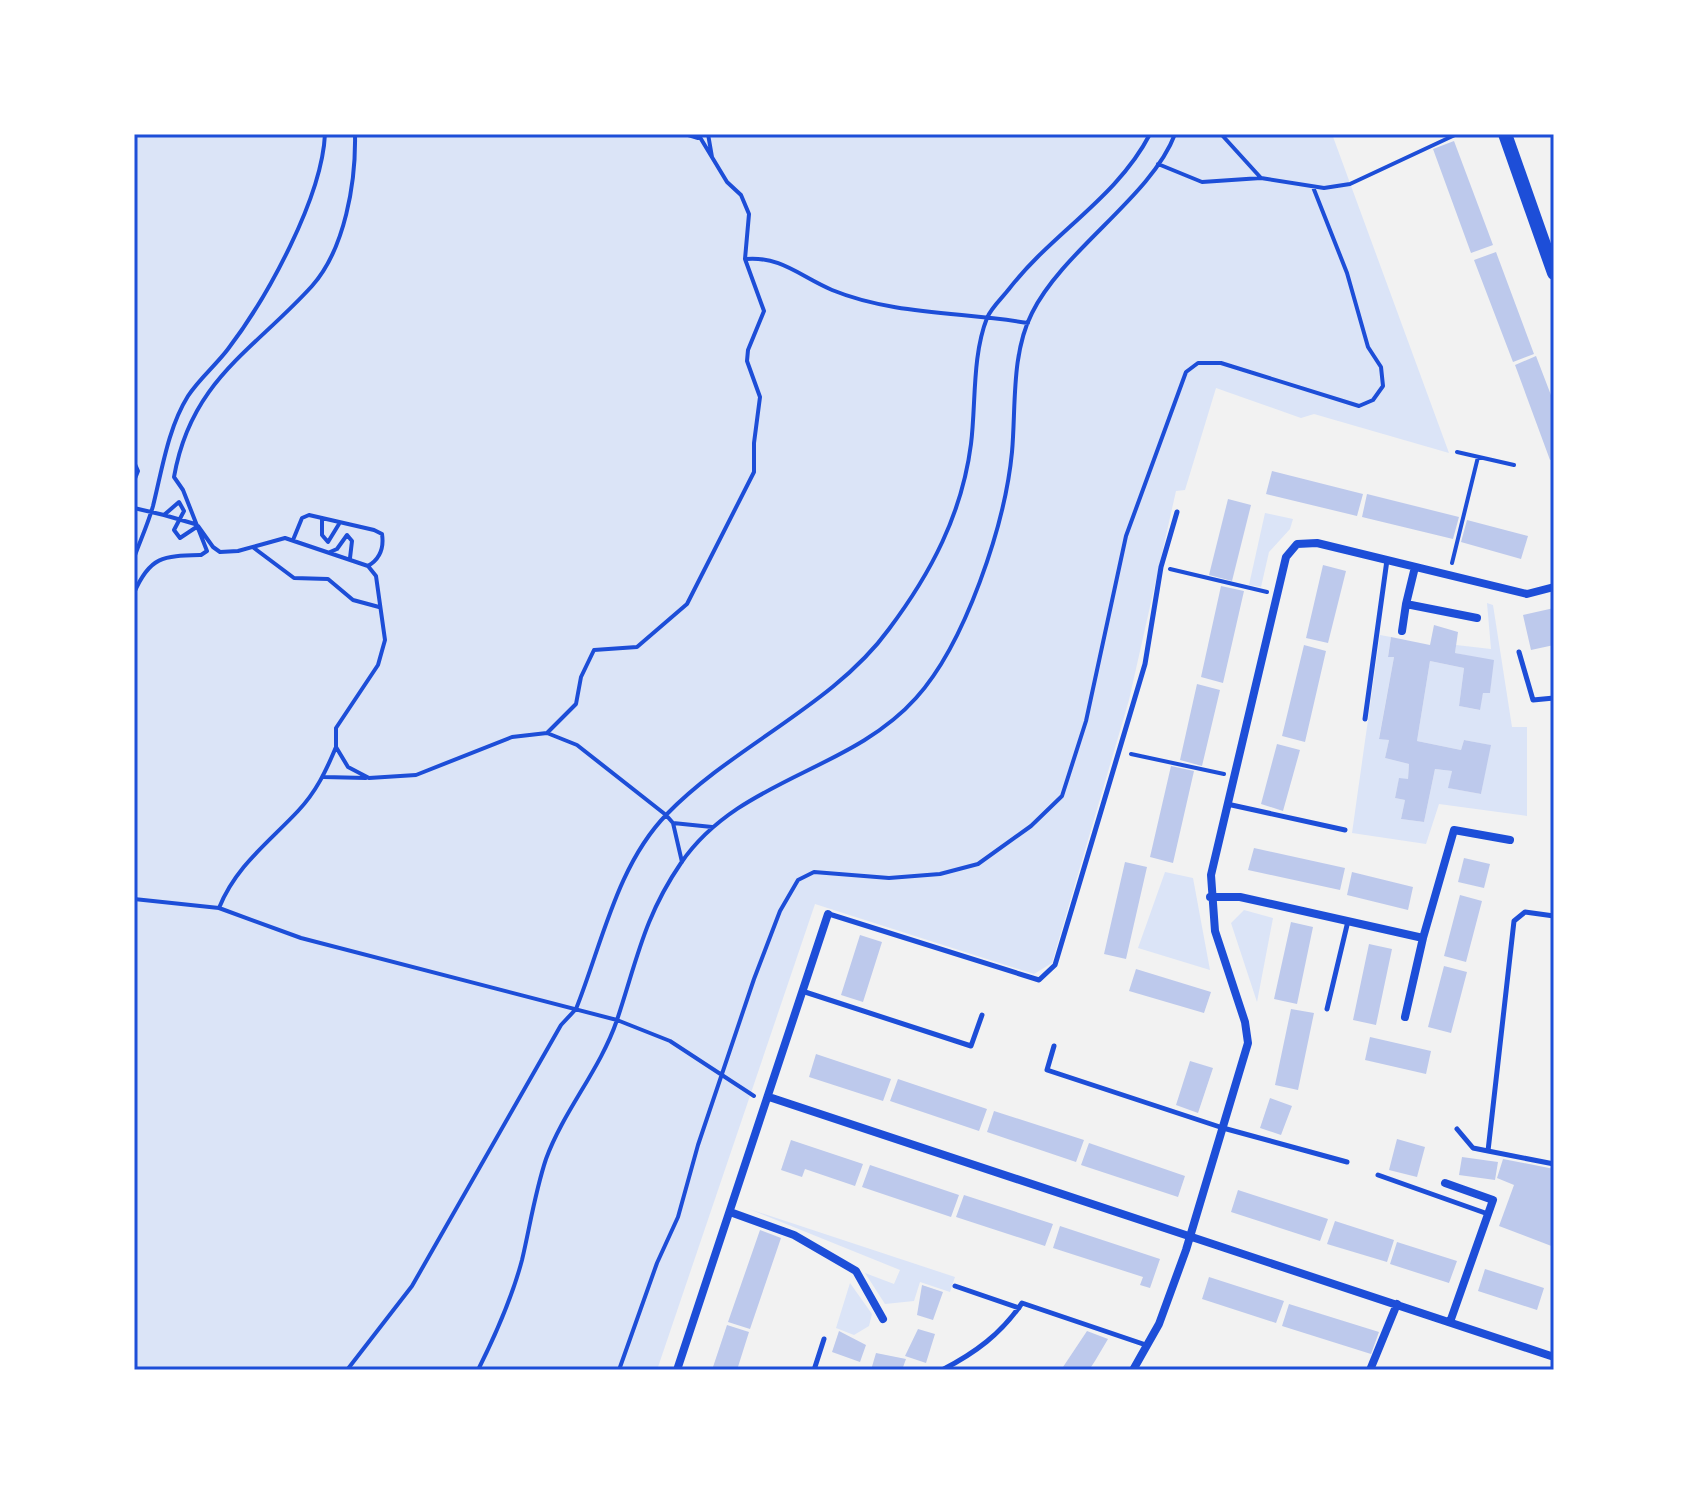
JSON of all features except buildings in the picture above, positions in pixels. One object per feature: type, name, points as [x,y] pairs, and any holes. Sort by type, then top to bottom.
[{"type":"street","points":[[1505,134],[1554,271]]},
{"type":"street","points":[[1133,1370],[1159,1324],[1191,1236],[1248,1043],[1210,897],[1211,875],[1286,557],[1297,544],[1317,543],[1527,594],[1554,587]]},
{"type":"street","points":[[1402,631],[1415,567]]},
{"type":"street","points":[[1406,604],[1477,618]]},
{"type":"street","points":[[1405,1017],[1423,938],[1454,830],[1510,840]]},
{"type":"street","points":[[1210,897],[1240,897],[1423,938]]},
{"type":"street","points":[[677,1370],[828,914]]},
{"type":"street","points":[[769,1097],[1554,1357]]},
{"type":"street","points":[[1445,1183],[1493,1200],[1450,1322]]},
{"type":"street","points":[[730,1212],[794,1235],[856,1271],[883,1319]]},
{"type":"street","points":[[1370,1370],[1397,1304]]},
{"type":"lane","points":[[828,914],[1039,980],[1055,965],[1063,947],[1145,664],[1161,567],[1177,512]]},
{"type":"lane","points":[[1365,719],[1387,560]]},
{"type":"lane","points":[[1519,652],[1533,700],[1554,698]]},
{"type":"lane","points":[[1227,804],[1345,830]]},
{"type":"lane","points":[[1488,1151],[1514,921],[1525,912],[1554,916]]},
{"type":"lane","points":[[1327,1009],[1348,921]]},
{"type":"lane","points":[[802,991],[971,1046],[982,1015]]},
{"type":"lane","points":[[1054,1046],[1047,1070],[1223,1128],[1347,1162]]},
{"type":"lane","points":[[1457,1129],[1473,1148],[1554,1164]]},
{"type":"lane","points":[[1378,1175],[1488,1214]]},
{"type":"lane","points":[[955,1286],[1019,1308]]},
{"type":"lane","points":[[942,1370],[970,1355],[1006,1326],[1022,1303],[1146,1345]]},
{"type":"lane","points":[[814,1370],[824,1339]]},
{"type":"path","points":[[134,558],[152,511],[167,449],[188,396],[227,351],[265,297],[310,197],[325,149],[325,134]]},
{"type":"path","points":[[134,593],[144,569],[160,560],[207,551],[174,477],[185,438],[195,414],[235,358],[314,284],[336,247],[347,204],[355,134]]},
{"type":"path","points":[[547,733],[576,704],[581,677],[594,650],[637,647],[687,604],[754,472],[760,397],[747,361],[748,350],[764,311],[745,259],[749,214],[741,195],[727,182],[698,136],[685,134]]},
{"type":"path","points":[[347,1370],[412,1286],[561,1025],[576,1009],[621,886],[647,839],[666,815],[713,772],[860,661],[889,630],[911,597],[954,520],[970,447],[980,354],[988,316],[1020,274],[1135,162],[1150,134]]},
{"type":"path","points":[[478,1370],[511,1297],[548,1153],[604,1055],[641,935],[682,862],[712,827],[760,792],[882,730],[917,698],[934,673],[976,589],[1004,502],[1019,361],[1028,323],[1047,289],[1158,164],[1175,134]]},
{"type":"path","points":[[1221,134],[1261,178]]},
{"type":"path","points":[[1158,164],[1202,182],[1261,178],[1324,188],[1350,184],[1457,134]]},
{"type":"path","points":[[709,135],[712,157]]},
{"type":"path","points":[[619,1370],[657,1263],[678,1217],[721,1074],[780,911],[798,880],[814,872],[889,878],[940,874],[978,864],[1031,826],[1062,796],[1089,708],[1126,536],[1186,372],[1198,363],[1221,363],[1359,406],[1373,400],[1383,386],[1381,367],[1368,347],[1347,273],[1313,187]]},
{"type":"path","points":[[745,259],[777,260],[828,288],[866,303],[1028,323]]},
{"type":"path","points":[[1457,452],[1514,465]]},
{"type":"path","points":[[1449,575],[1478,457]]},
{"type":"path","points":[[134,462],[138,471],[134,481]]},
{"type":"path","points":[[164,515],[179,502],[184,511],[174,530],[180,538],[198,526]]},
{"type":"path","points":[[134,508],[193,521],[220,552],[285,538],[368,566],[376,576],[379,608],[386,624],[378,665],[336,728],[336,747],[324,777],[299,810],[250,856],[219,908]]},
{"type":"path","points":[[293,540],[302,518],[309,515],[382,534],[383,544],[378,557],[368,566]]},
{"type":"path","points":[[322,518],[322,535],[328,542],[340,523]]},
{"type":"path","points":[[330,552],[337,549],[347,535],[352,541],[348,550],[350,559]]},
{"type":"path","points":[[252,547],[294,578],[328,579],[353,600],[379,608]]},
{"type":"path","points":[[1161,567],[1277,594]]},
{"type":"path","points":[[324,777],[416,775],[480,747],[512,737],[547,733],[577,745],[666,815],[673,823],[682,862]]},
{"type":"path","points":[[336,747],[348,767],[369,778]]},
{"type":"path","points":[[1118,751],[1234,777]]},
{"type":"path","points":[[673,823],[712,827]]},
{"type":"path","points":[[134,899],[219,908],[301,938],[617,1020],[670,1041],[751,1095]]},
{"type":"shaded area","points":[[134,134],[1332,134],[1449,453],[1314,414],[1301,418],[1216,388],[1185,490],[1176,491],[1129,700],[1052,963],[1034,974],[815,904],[657,1370],[134,1370]]},
{"type":"shaded area","points":[[1265,513],[1293,519],[1290,529],[1269,552],[1261,587],[1249,585]]},
{"type":"shaded area","points":[[1487,603],[1493,605],[1512,727],[1527,727],[1527,816],[1439,804],[1426,844],[1352,833],[1380,635],[1391,637],[1388,656],[1394,657],[1379,738],[1389,740],[1385,758],[1409,764],[1408,779],[1399,779],[1395,798],[1405,800],[1401,819],[1424,822],[1435,769],[1452,771],[1449,788],[1481,794],[1490,745],[1464,740],[1461,750],[1417,741],[1430,661],[1464,668],[1459,706],[1479,710],[1483,693],[1490,693],[1493,661],[1455,653],[1456,645],[1491,649]]},
{"type":"shaded area","points":[[1165,872],[1193,878],[1210,970],[1138,948]]},
{"type":"shaded area","points":[[1244,910],[1273,918],[1257,1002],[1231,923]]},
{"type":"shaded area","points":[[749,1209],[955,1277],[950,1292],[920,1282],[914,1301],[885,1304],[865,1273],[894,1284],[900,1270]]},
{"type":"shaded area","points":[[850,1283],[872,1314],[869,1326],[854,1335],[836,1328]]}]
